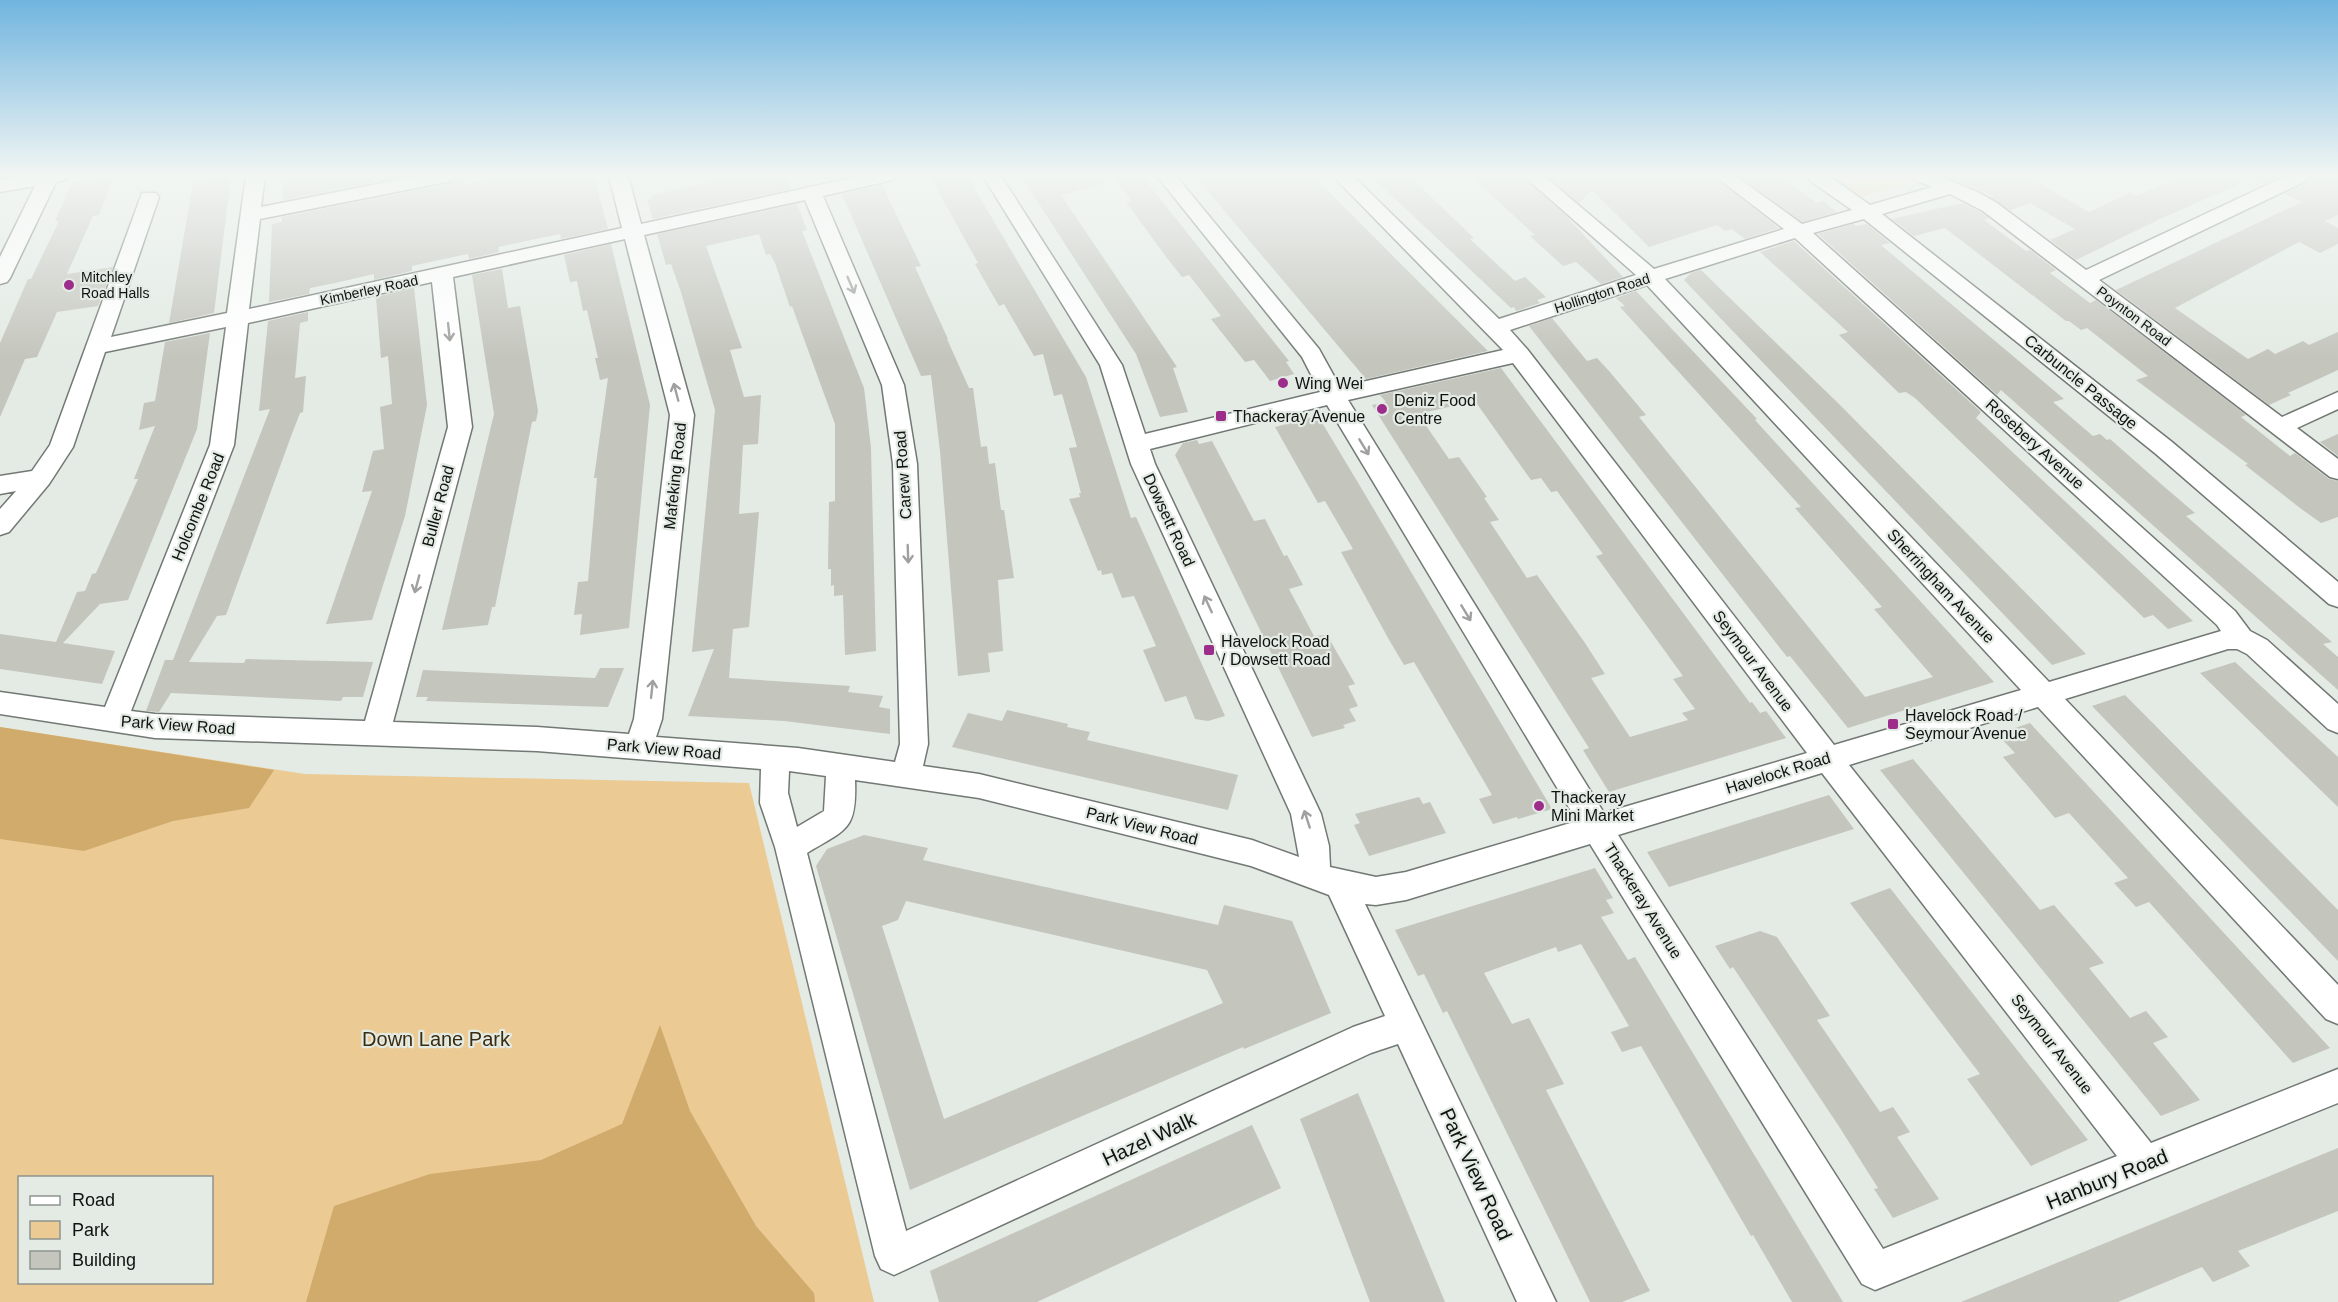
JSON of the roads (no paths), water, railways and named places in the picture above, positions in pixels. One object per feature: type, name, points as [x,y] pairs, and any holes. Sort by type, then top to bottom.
[{"type":"street","points":[[0,278],[22,237]]},
{"type":"street","points":[[0,526],[40,478],[61,447],[135,237]]},
{"type":"street","name":"Holcombe Road","points":[[112,721],[220,454],[248,237]]},
{"type":"street","name":"Kimberley Road","points":[[97,346],[238,318],[612,237]]},
{"type":"street","name":"Mafeking Road","points":[[635,237],[682,415],[648,719],[639,746]]},
{"type":"street","name":"Carew Road","points":[[831,237],[893,385],[905,476],[914,744],[907,774]]},
{"type":"street","name":"Dowsett Road","points":[[1030,237],[1111,365],[1143,464],[1306,814],[1314,846],[1327,880]]},
{"type":"street","name":"Thackeray Avenue","points":[[1215,237],[1311,354],[1334,397],[1597,828],[1875,1271]]},
{"type":"street","name":"Seymour Avenue","points":[[1403,237],[1519,354],[1827,758],[2145,1164]]},
{"type":"street","name":"Sherringham Avenue","points":[[1604,237],[1651,277],[2338,1008]]},
{"type":"street","name":"Hollington Road","points":[[1495,328],[1777,237]]},
{"type":"street","name":"Rosebery Avenue","points":[[1805,237],[2226,618],[2241,638],[2257,647],[2338,721]]},
{"type":"street","name":"Carbuncle Passage","points":[[1898,237],[2164,448],[2338,597]]},
{"type":"street","name":"Poynton Road","points":[[2029,237],[2338,471]]},
{"type":"street","points":[[2084,279],[2173,237]]},
{"type":"street","name":"Buller Road","points":[[376,734],[460,428],[442,274]]},
{"type":"street","points":[[1137,444],[1519,354]]},
{"type":"street","points":[[2280,427],[2338,400]]},
{"type":"street","points":[[0,485],[40,478]]},
{"type":"street","name":"Havelock Road","points":[[1327,880],[1367,890],[1391,890],[2041,694],[2220,641],[2241,638]]},
{"type":"street","name":"Park View Road","points":[[0,704],[155,726],[537,739],[778,758],[907,774],[979,786],[1252,853],[1327,880],[1406,1025],[1537,1302]]},
{"type":"street","points":[[778,758],[772,779],[773,797],[790,847],[838,818],[842,794],[840,767]]},
{"type":"street","name":"Hazel Walk","points":[[790,847],[894,1256],[1365,1039],[1406,1025]]},
{"type":"street","name":"Hanbury Road","points":[[1875,1271],[2338,1086]]},
{"type":"place","name":"Mitchley Road Halls","points":[[69,285]]},
{"type":"place","name":"Wing Wei","points":[[1283,383]]},
{"type":"place","name":"Deniz Food Centre","points":[[1382,409]]},
{"type":"place","name":"Thackeray Avenue","points":[[1221,416]]},
{"type":"place","name":"Havelock Road / Dowsett Road","points":[[1209,650]]},
{"type":"place","name":"Havelock Road / Seymour Avenue","points":[[1893,724]]},
{"type":"place","name":"Thackeray Mini Market","points":[[1539,806]]},
{"type":"park label","name":"Down Lane Park","points":[[436,1039]]}]
